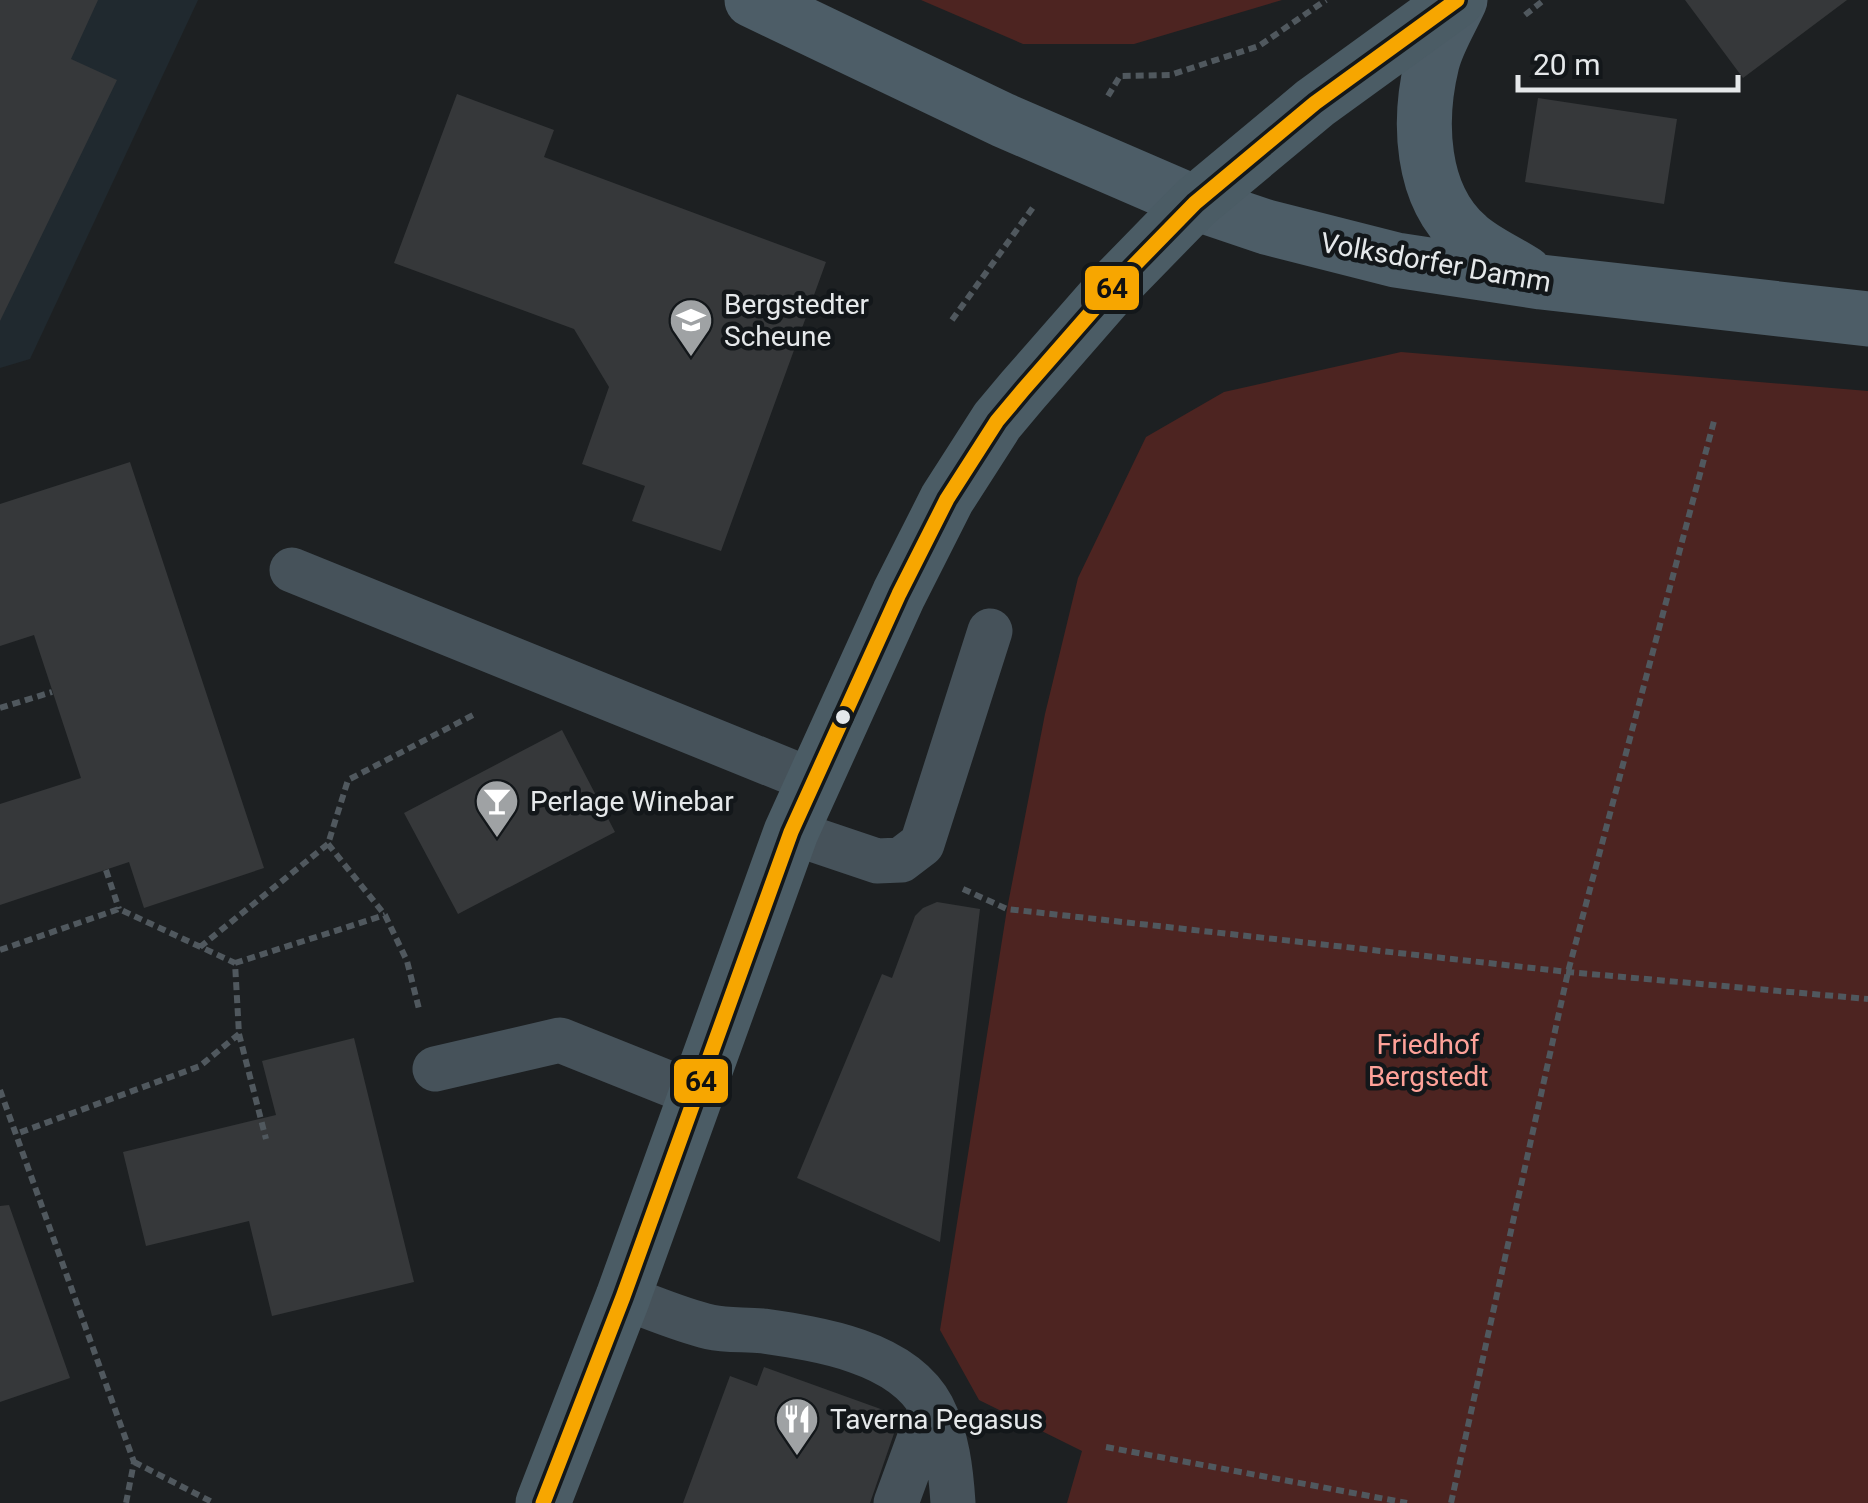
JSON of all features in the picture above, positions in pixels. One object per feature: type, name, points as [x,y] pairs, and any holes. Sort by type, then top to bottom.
[{"type":"main road","name":"Volksdorfer Damm","points":[[752,0],[1003,120],[1195,202],[1349,250],[1541,282],[1868,319]]},
{"type":"main road","points":[[544,1503],[791,832],[947,498],[987,437],[1114,286],[1195,202],[1314,103],[1459,0]]},
{"type":"main road","points":[[1459,0],[1432,60],[1423,119],[1428,161],[1439,201],[1466,236],[1541,282]]},
{"type":"lane","points":[[292,570],[813,781]]},
{"type":"lane","points":[[791,832],[877,861],[901,860],[922,844],[990,631]]},
{"type":"lane","points":[[435,1069],[560,1040],[695,1094]]},
{"type":"lane","points":[[623,1297],[712,1328],[758,1330],[831,1343],[875,1358],[916,1386],[932,1406],[950,1460],[953,1503]]},
{"type":"lane","points":[[896,1503],[932,1406]]},
{"type":"path","points":[[1451,1503],[1568,972],[1714,421]]},
{"type":"path","points":[[200,947],[328,844],[348,780],[548,674]]},
{"type":"path","points":[[0,708],[52,692]]},
{"type":"path","points":[[328,844],[385,915],[407,960],[435,1069]]},
{"type":"path","points":[[901,860],[1007,909],[1568,972],[1868,999]]},
{"type":"path","points":[[106,870],[120,909]]},
{"type":"path","points":[[0,950],[120,909],[236,963],[385,915]]},
{"type":"path","points":[[236,963],[239,1034],[266,1139]]},
{"type":"path","points":[[16,1134],[200,1066],[239,1034]]},
{"type":"path","points":[[0,1090],[134,1462],[126,1503]]},
{"type":"path","points":[[1106,1447],[1406,1503]]},
{"type":"path","points":[[134,1462],[214,1503]]},
{"type":"shaded area","points":[[0,0],[198,0],[30,359],[0,368]]},
{"type":"green space","points":[[921,0],[1282,0],[1134,44],[1023,44]]},
{"type":"green space","name":"Friedhof Bergstedt","points":[[1401,352],[1868,391],[1868,1503],[1067,1503],[1082,1451],[979,1400],[940,1330],[1007,909],[1045,714],[1078,578],[1146,437],[1224,392]]},
{"type":"building","points":[[0,0],[98,0],[71,59],[117,80],[0,321]]},
{"type":"building","points":[[1685,0],[1847,0],[1743,78]]},
{"type":"building","name":"Bergstedter Scheune","points":[[457,94],[554,130],[544,157],[826,262],[721,551],[632,521],[645,486],[582,464],[609,387],[574,329],[394,263]]},
{"type":"building","points":[[1538,98],[1677,119],[1664,204],[1525,182]]},
{"type":"building","points":[[130,462],[264,868],[144,908],[129,862],[0,905],[0,804],[81,778],[34,635],[0,646],[0,504]]},
{"type":"building","points":[[562,730],[615,832],[458,914],[404,813]]},
{"type":"building","points":[[937,902],[980,909],[940,1242],[797,1178],[882,974],[892,978],[915,916]]},
{"type":"building","points":[[354,1038],[414,1282],[272,1316],[249,1221],[146,1246],[123,1152],[276,1115],[262,1061]]},
{"type":"building","points":[[9,1205],[70,1378],[0,1402],[0,1206]]},
{"type":"building","name":"Taverna Pegasus","points":[[764,1367],[900,1416],[870,1503],[683,1503],[730,1376],[757,1386]]},
{"type":"transit line","name":"64","points":[[543,1503],[623,1297],[791,832],[899,594],[947,499],[997,421],[1114,286],[1195,203],[1315,103],[1457,0]]},
{"type":"place","name":"Bergstedter Scheune","points":[[691,358]]},
{"type":"place","name":"Perlage Winebar","points":[[497,839]]},
{"type":"place","name":"Taverna Pegasus","points":[[797,1457]]}]
